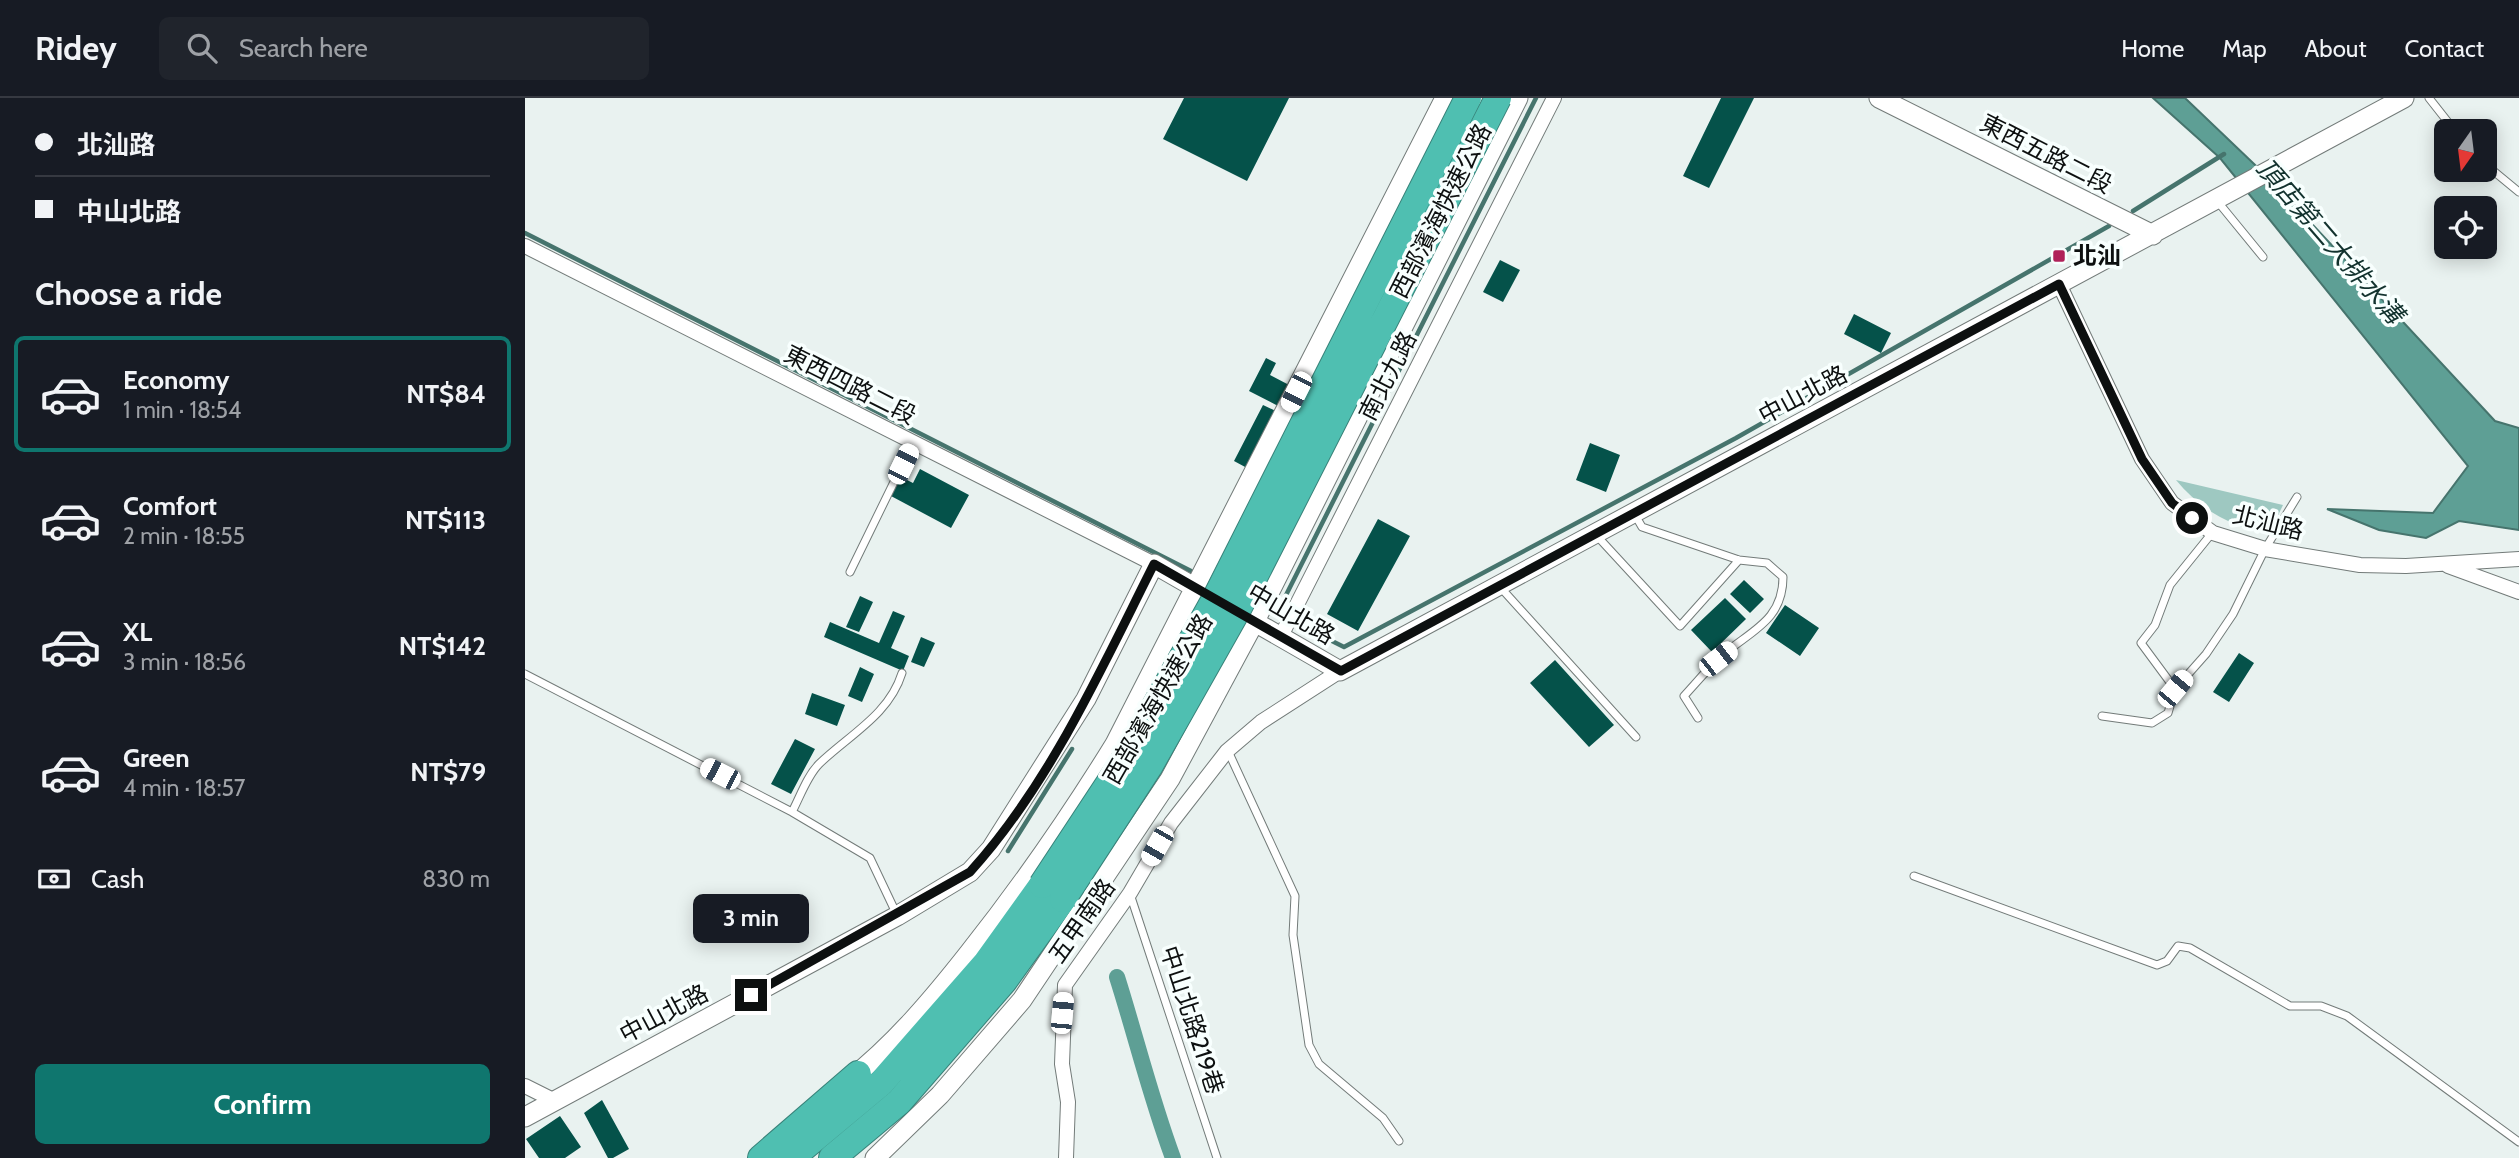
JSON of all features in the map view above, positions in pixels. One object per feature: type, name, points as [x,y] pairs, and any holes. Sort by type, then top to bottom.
[{"type":"highway","name":"西部濱海快速公路","points":[[832,1158],[899,1102],[1004,981],[1216,597],[1468,98]]},
{"type":"highway","name":"西部濱海快速公路","points":[[791,1158],[881,1083],[1052,892],[1149,767],[1237,611],[1498,98]]},
{"type":"highway","points":[[761,1158],[858,1074]]},
{"type":"street","points":[[752,1158],[858,1074],[917,1018],[1017,892],[1063,827],[1115,744],[1197,588],[1445,98]]},
{"type":"street","points":[[876,1158],[940,1095],[1022,1000],[1170,779],[1255,621],[1518,98]]},
{"type":"street","name":"南北九路","points":[[1281,636],[1553,98]]},
{"type":"street","name":"東西五路二段","points":[[1879,98],[2153,236]]},
{"type":"street","name":"中山北路","points":[[525,1117],[897,916],[970,872],[991,849],[1086,699],[1154,564],[1341,671],[2218,201],[2404,98]]},
{"type":"street","name":"東西四路二段","points":[[525,246],[1154,564]]},
{"type":"street","name":"北汕路","points":[[2059,284],[2142,459],[2172,503],[2213,533],[2265,549],[2360,565],[2440,563],[2519,592]]},
{"type":"street","points":[[2440,563],[2519,559]]},
{"type":"street","name":"五甲南路","points":[[1066,1158],[1067,1102],[1062,1064],[1065,985],[1130,893],[1171,823],[1227,751],[1261,722],[1341,671]]},
{"type":"street","points":[[525,1086],[555,1101]]},
{"type":"lane","points":[[2429,98],[2446,119]]},
{"type":"lane","points":[[2497,174],[2519,192]]},
{"type":"lane","points":[[2218,201],[2263,257]]},
{"type":"lane","points":[[850,572],[913,443]]},
{"type":"lane","points":[[2102,716],[2152,723],[2168,713],[2175,689],[2206,654],[2233,614],[2265,549],[2297,497]]},
{"type":"lane","points":[[1635,514],[1642,527],[1739,559],[1767,563],[1783,576],[1783,591],[1772,617],[1718,659],[1683,696],[1698,718]]},
{"type":"lane","points":[[2175,689],[2141,643],[2155,625],[2169,585],[2213,533]]},
{"type":"lane","points":[[1596,536],[1680,626],[1739,559]]},
{"type":"lane","points":[[1501,587],[1636,737]]},
{"type":"lane","points":[[792,812],[817,766],[863,729],[897,688],[902,673]]},
{"type":"lane","points":[[525,674],[792,812],[870,858],[897,916]]},
{"type":"lane","points":[[1227,751],[1295,896],[1293,935],[1309,1045],[1319,1064],[1383,1118],[1399,1140]]},
{"type":"lane","points":[[1914,876],[2158,965],[2167,961],[2178,946],[2190,948],[2290,1006],[2321,1006],[2347,1016],[2519,1142]]},
{"type":"lane","name":"中山北路219巷","points":[[1130,893],[1217,1158]]},
{"type":"shaded area","points":[[2153,98],[2185,98],[2275,184],[2495,421],[2519,428],[2519,530],[2459,521],[2426,538],[2379,530],[2327,509],[2433,513],[2468,466],[2220,158]]},
{"type":"shaded area","points":[[2176,480],[2283,505],[2269,534],[2255,531],[2218,516],[2196,500]]},
{"type":"building","points":[[1184,98],[1289,98],[1247,181],[1163,139]]},
{"type":"building","points":[[1721,98],[1754,98],[1709,188],[1683,176]]},
{"type":"building","points":[[1500,260],[1520,270],[1503,302],[1483,292]]},
{"type":"building","points":[[1854,314],[1891,333],[1881,353],[1844,334]]},
{"type":"building","points":[[1266,358],[1276,363],[1270,375],[1291,386],[1280,407],[1249,391]]},
{"type":"building","points":[[1263,405],[1276,411],[1247,468],[1234,461]]},
{"type":"building","points":[[1590,443],[1620,455],[1606,492],[1576,480]]},
{"type":"building","points":[[920,469],[969,495],[951,528],[891,496],[901,477],[913,483]]},
{"type":"building","points":[[1378,519],[1410,536],[1358,631],[1327,614]]},
{"type":"building","points":[[1744,580],[1764,599],[1750,613],[1730,594]]},
{"type":"building","points":[[860,596],[873,602],[859,632],[846,627]]},
{"type":"building","points":[[1725,598],[1746,619],[1712,652],[1691,630]]},
{"type":"building","points":[[1785,605],[1819,628],[1800,656],[1766,633]]},
{"type":"building","points":[[893,611],[905,616],[891,648],[909,656],[903,671],[824,637],[830,622],[879,643]]},
{"type":"building","points":[[921,637],[935,643],[924,667],[911,662]]},
{"type":"building","points":[[2239,653],[2254,663],[2229,702],[2213,692]]},
{"type":"building","points":[[1555,660],[1614,725],[1589,747],[1530,683]]},
{"type":"building","points":[[860,667],[874,674],[862,702],[848,696]]},
{"type":"building","points":[[812,693],[845,705],[837,726],[805,714]]},
{"type":"building","points":[[795,739],[815,749],[791,794],[771,784]]},
{"type":"building","points":[[602,1100],[629,1149],[613,1158],[608,1158],[584,1113]]},
{"type":"building","points":[[560,1116],[581,1147],[565,1158],[539,1158],[526,1139]]},
{"type":"waterway","points":[[1277,613],[1536,98]]},
{"type":"waterway","points":[[2133,211],[2224,154]]},
{"type":"waterway","points":[[1302,626],[1344,647],[1736,438],[2109,226]]},
{"type":"waterway","points":[[525,233],[1191,571]]},
{"type":"waterway","points":[[1008,851],[1072,749]]},
{"type":"waterway","points":[[1117,977],[1173,1158]]},
{"type":"place","name":"北汕","points":[[2059,256]]},
{"type":"route","points":[[751,995],[897,916],[970,872],[991,849],[1038,779],[1086,699],[1154,564],[1341,671],[1596,536],[2059,284],[2142,459],[2172,503],[2192,518]]},
{"type":"water label","name":"頂店第二大排水溝","points":[[2330,241]]}]
